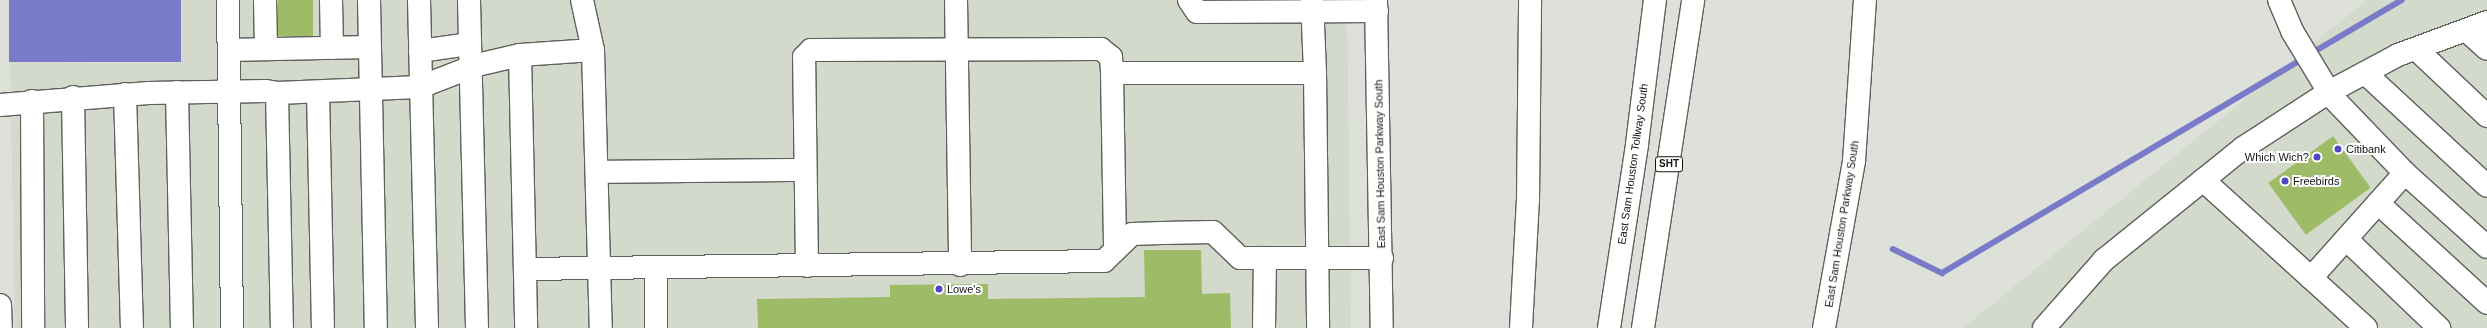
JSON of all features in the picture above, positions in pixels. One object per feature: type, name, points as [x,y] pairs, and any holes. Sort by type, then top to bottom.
[{"type":"main road","points":[[228,0],[232,328]]},
{"type":"main road","points":[[264,0],[266,49]]},
{"type":"main road","points":[[331,0],[332,48]]},
{"type":"main road","points":[[369,0],[376,328]]},
{"type":"main road","points":[[419,0],[427,328]]},
{"type":"main road","points":[[468,0],[477,328]]},
{"type":"main road","points":[[582,0],[593,50],[600,328]]},
{"type":"main road","points":[[956,0],[960,265]]},
{"type":"main road","points":[[1189,0],[1197,12],[1312,5],[1376,6]]},
{"type":"main road","points":[[1520,328],[1528,200],[1530,0]]},
{"type":"main road","name":"East Sam Houston Tollway South","points":[[1609,328],[1637,144],[1654,0]]},
{"type":"main road","name":"SHT","points":[[1643,328],[1693,0]]},
{"type":"main road","name":"East Sam Houston Parkway South","points":[[1824,328],[1854,161],[1865,0]]},
{"type":"main road","points":[[2278,0],[2292,31],[2328,92],[2405,174],[2487,247]]},
{"type":"main road","points":[[2292,31],[2293,0]]},
{"type":"main road","points":[[1312,5],[1315,73],[1318,328]]},
{"type":"main road","name":"East Sam Houston Parkway South","points":[[1376,6],[1382,258],[1382,328]]},
{"type":"main road","points":[[2051,325],[2104,260],[2243,148],[2328,92],[2416,49],[2487,22]]},
{"type":"main road","points":[[2466,30],[2487,49]]},
{"type":"main road","points":[[420,51],[469,44]]},
{"type":"main road","points":[[229,50],[370,47]]},
{"type":"main road","points":[[807,266],[804,57],[811,50],[1101,49],[1111,57],[1115,250]]},
{"type":"main road","points":[[2416,49],[2487,116]]},
{"type":"main road","points":[[0,105],[73,97],[125,94],[230,91],[266,91],[277,93],[420,88],[469,68],[520,55],[593,50]]},
{"type":"main road","points":[[520,55],[526,328]]},
{"type":"main road","points":[[1112,73],[1315,73]]},
{"type":"main road","points":[[2365,73],[2487,186]]},
{"type":"main road","points":[[177,92],[182,328]]},
{"type":"main road","points":[[318,92],[323,328]]},
{"type":"main road","points":[[277,93],[282,328]]},
{"type":"main road","points":[[125,94],[132,328]]},
{"type":"main road","points":[[73,97],[77,328]]},
{"type":"main road","points":[[32,101],[33,328]]},
{"type":"main road","points":[[597,172],[806,170]]},
{"type":"main road","points":[[2311,278],[2405,174]]},
{"type":"main road","points":[[2203,180],[2366,328]]},
{"type":"main road","points":[[2378,203],[2487,302]]},
{"type":"main road","points":[[525,269],[599,267],[960,265],[1104,261],[1132,234],[1213,232],[1240,258],[1382,258]]},
{"type":"main road","points":[[2346,239],[2439,328]]},
{"type":"main road","points":[[1264,328],[1265,258]]},
{"type":"main road","points":[[656,267],[656,328]]},
{"type":"main road","points":[[0,305],[1,328]]},
{"type":"shaded area","points":[[181,0],[1347,0],[1351,328],[15,328],[10,62],[180,63]]},
{"type":"shaded area","points":[[2367,0],[2487,0],[2487,328],[1963,328]]},
{"type":"water","points":[[9,0],[181,0],[181,62],[9,62]]},
{"type":"building","points":[[278,0],[313,0],[313,36],[278,36]]},
{"type":"building","points":[[2333,136],[2371,188],[2306,235],[2268,183]]},
{"type":"building","name":"Lowe's","points":[[1144,250],[1201,250],[1202,294],[1230,293],[1231,328],[758,328],[757,299],[890,297],[890,285],[988,284],[988,299],[1145,297]]},
{"type":"waterway","points":[[2312,53],[2402,0]]},
{"type":"waterway","points":[[1893,249],[1942,273],[2304,58]]},
{"type":"place","name":"Citibank","points":[[2338,149]]},
{"type":"place","name":"Which Wich?","points":[[2317,157]]},
{"type":"place","name":"Freebirds","points":[[2285,181]]},
{"type":"place","name":"Lowe's","points":[[939,289]]}]
